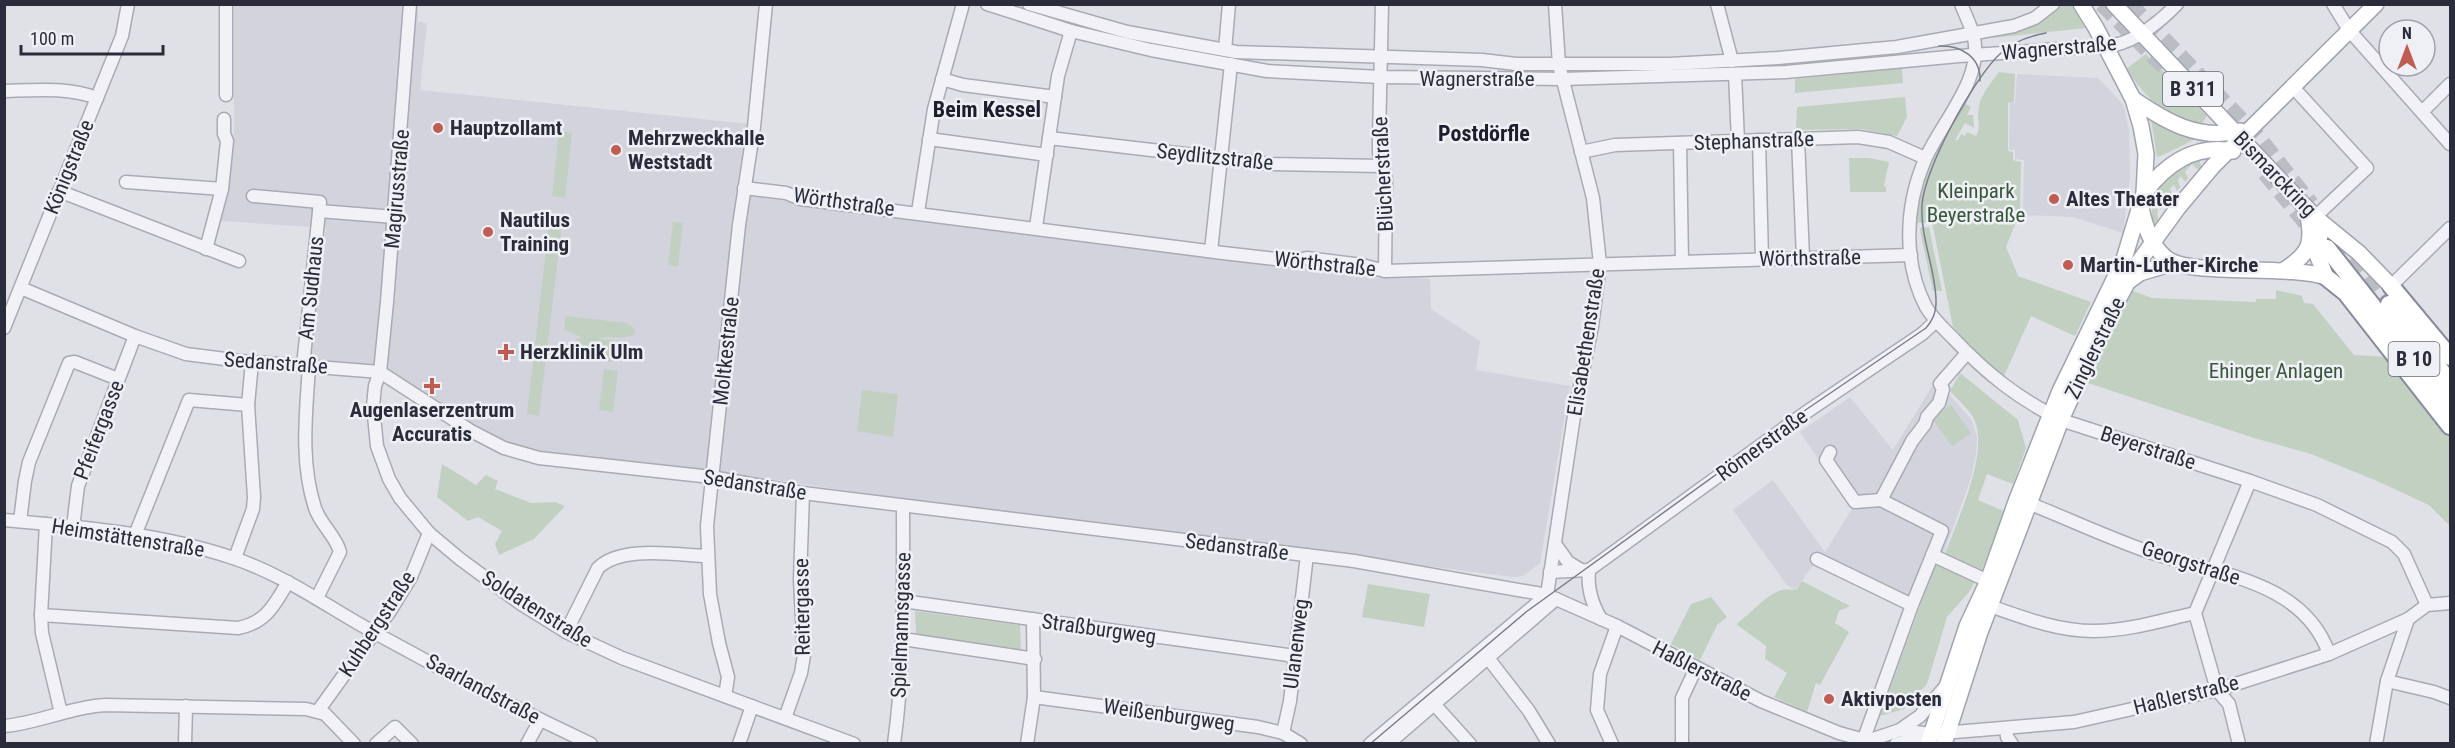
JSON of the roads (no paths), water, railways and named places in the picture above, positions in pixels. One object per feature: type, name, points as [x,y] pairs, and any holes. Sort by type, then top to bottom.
[{"type":"highway","name":"B 10","points":[[2329,240],[2451,404]]},
{"type":"highway","points":[[2326,277],[2346,293],[2451,426]]},
{"type":"highway","points":[[2391,286],[2451,357]]},
{"type":"highway","name":"B 10","points":[[2389,304],[2451,382]]},
{"type":"main road","name":"B 311","points":[[2081,4],[2133,99],[2146,154],[2142,200]]},
{"type":"main road","name":"Bismarckring","points":[[2114,4],[2140,33],[2242,132],[2256,156],[2311,212],[2329,240],[2359,253],[2391,286]]},
{"type":"main road","name":"Zinglerstraße","points":[[1930,739],[1967,626],[2022,501],[2055,417],[2126,284],[2177,209],[2242,132],[2376,4]]},
{"type":"main road","points":[[2133,99],[2181,128],[2203,133],[2242,132]]},
{"type":"main road","points":[[2173,263],[2153,242],[2142,200],[2165,169],[2185,155],[2202,151],[2228,150],[2256,156]]},
{"type":"main road","name":"Zinglerstraße","points":[[2055,417],[2064,381],[2129,247],[2142,200]]},
{"type":"main road","points":[[2284,270],[2298,261],[2307,250],[2311,212]]},
{"type":"main road","points":[[2326,277],[2316,249],[2320,236],[2329,240]]},
{"type":"main road","points":[[2126,284],[2140,273],[2173,263],[2200,267],[2308,272],[2326,277]]},
{"type":"main road","name":"Zinglerstraße","points":[[1946,738],[2022,501]]},
{"type":"street","name":"Königstraße","points":[[4,328],[122,36],[128,4]]},
{"type":"street","points":[[226,4],[226,95]]},
{"type":"street","name":"Magirusstraße","points":[[380,372],[395,216],[410,4]]},
{"type":"street","name":"Moltkestraße","points":[[725,696],[728,676],[710,594],[707,526],[744,188],[754,127],[766,4]]},
{"type":"street","points":[[918,212],[929,139],[942,79],[963,4]]},
{"type":"street","name":"Wagnerstraße","points":[[987,4],[1071,31],[1151,50],[1283,73],[1380,78],[1562,79],[1809,71],[1975,55],[2105,46],[2124,43],[2166,15],[2177,4]]},
{"type":"street","name":"Wagnerstraße","points":[[1029,4],[1071,11],[1127,32],[1225,50],[1558,65],[1732,61],[1863,51],[1973,34],[2026,23],[2053,4]]},
{"type":"street","points":[[1225,50],[1229,4]]},
{"type":"street","points":[[1380,57],[1382,4]]},
{"type":"street","points":[[1555,4],[1558,65]]},
{"type":"street","points":[[1717,4],[1732,61]]},
{"type":"street","points":[[1960,4],[1973,34]]},
{"type":"street","points":[[2333,4],[2349,30],[2451,144]]},
{"type":"street","points":[[1036,228],[1055,97],[1062,60],[1071,31]]},
{"type":"street","name":"Wagnerstraße","points":[[1973,34],[1975,55]]},
{"type":"street","name":"Beyerstraße","points":[[1975,55],[1972,75],[1925,158],[1911,204],[1911,255],[1918,286],[1927,309],[1936,321],[1998,383],[2055,417],[2317,505],[2392,542],[2404,554],[2427,605]]},
{"type":"street","name":"Blücherstraße","points":[[1380,57],[1379,146],[1386,180],[1385,271]]},
{"type":"street","points":[[1211,251],[1231,64]]},
{"type":"street","name":"Elisabethenstraße","points":[[1551,597],[1550,572],[1600,264],[1593,198],[1558,65]]},
{"type":"street","points":[[1735,74],[1738,141]]},
{"type":"street","points":[[942,79],[963,85],[1055,97]]},
{"type":"street","points":[[2422,112],[2451,84]]},
{"type":"street","points":[[2292,86],[2367,168],[2311,212]]},
{"type":"street","points":[[4,91],[67,90],[82,92],[97,98]]},
{"type":"street","points":[[206,249],[222,189],[227,141],[224,134],[224,119]]},
{"type":"street","name":"Stephanstraße","points":[[1581,152],[1615,145],[1866,137],[1896,145],[1925,158]]},
{"type":"street","name":"Seydlitzstraße","points":[[1049,138],[1270,164],[1382,166]]},
{"type":"street","points":[[929,139],[1047,155]]},
{"type":"street","points":[[1798,139],[1803,258]]},
{"type":"street","points":[[1759,140],[1761,259]]},
{"type":"street","points":[[1680,143],[1682,261]]},
{"type":"street","points":[[126,182],[222,189]]},
{"type":"street","name":"Wörthstraße","points":[[744,188],[786,193],[801,199],[1293,261],[1307,258],[1362,265],[1385,271],[1911,255]]},
{"type":"street","points":[[59,191],[239,261]]},
{"type":"street","name":"Am Sudhaus","points":[[253,196],[320,202],[306,366],[304,439],[306,470],[316,512],[338,545],[340,552],[317,598]]},
{"type":"street","name":"Am Sudhaus","points":[[319,211],[395,216]]},
{"type":"street","points":[[2391,286],[2451,228]]},
{"type":"street","name":"Sedanstraße","points":[[21,288],[135,336],[186,354],[252,362],[380,372],[471,431],[504,448],[550,459],[711,477],[803,493],[1307,555],[1520,589],[1551,597]]},
{"type":"street","name":"Römerstraße","points":[[1585,570],[1805,413],[1922,334],[1936,321]]},
{"type":"street","name":"Pfeifergasse","points":[[73,527],[78,486],[135,336]]},
{"type":"street","points":[[1881,500],[1912,441],[1925,424],[1927,417],[1939,404],[1943,389],[1940,384],[1967,353]]},
{"type":"street","points":[[20,521],[29,462],[69,363],[75,362],[118,379]]},
{"type":"street","points":[[235,558],[254,503],[249,405],[252,362]]},
{"type":"street","name":"Soldatenstraße","points":[[380,372],[375,386],[373,406],[377,446],[389,479],[400,498],[429,533],[511,596],[566,632],[622,658],[854,744]]},
{"type":"street","points":[[135,535],[189,400],[249,405]]},
{"type":"street","points":[[1830,452],[1826,460],[1855,502],[1881,500],[1942,531],[1912,605],[1869,742]]},
{"type":"street","points":[[2239,744],[2229,704],[2217,690],[2195,613],[2250,481]]},
{"type":"street","name":"Reitergasse","points":[[785,718],[801,673],[804,655],[800,580],[803,493]]},
{"type":"street","name":"Georgstraße","points":[[2022,501],[2156,554],[2213,568],[2263,587],[2305,614],[2324,639],[2329,654]]},
{"type":"street","name":"Spielmannsgasse","points":[[894,744],[901,688],[903,639],[903,506]]},
{"type":"street","name":"Heimstättenstraße","points":[[4,520],[135,535],[181,543],[235,558],[288,582],[376,634]]},
{"type":"street","points":[[46,524],[40,615],[42,633],[61,713]]},
{"type":"street","name":"Kuhbergstraße","points":[[318,711],[376,634],[411,577],[429,533]]},
{"type":"street","points":[[1555,544],[1568,562],[1585,570]]},
{"type":"street","points":[[566,632],[598,568],[607,559],[630,554],[707,555]]},
{"type":"street","name":"Ulanenweg","points":[[1283,733],[1290,701],[1307,555]]},
{"type":"street","points":[[1932,555],[1988,581]]},
{"type":"street","points":[[1817,559],[1912,605]]},
{"type":"street","points":[[1550,572],[1585,570]]},
{"type":"street","points":[[1585,570],[1594,607],[1602,620]]},
{"type":"street","points":[[40,615],[238,628],[250,626],[267,615],[288,582]]},
{"type":"street","points":[[1370,744],[1551,597]]},
{"type":"street","name":"Haßlerstraße","points":[[1551,597],[1617,626],[1696,668],[1792,714],[1839,733],[1869,742],[1900,730],[1930,739]]},
{"type":"street","name":"Straßburgweg","points":[[903,601],[1295,656]]},
{"type":"street","points":[[2427,605],[2451,603]]},
{"type":"street","name":"Haßlerstraße","points":[[1896,744],[2074,722],[2217,690],[2329,654],[2408,620],[2427,605]]},
{"type":"street","points":[[1990,606],[2043,624],[2095,632],[2195,613]]},
{"type":"street","points":[[1388,744],[1488,658],[1529,615]]},
{"type":"street","points":[[1027,744],[1034,697],[1033,620]]},
{"type":"street","points":[[2376,744],[2387,681],[2408,620]]},
{"type":"street","points":[[1612,744],[1597,710],[1600,674],[1617,626]]},
{"type":"street","name":"Saarlandstraße","points":[[376,634],[540,720],[591,744]]},
{"type":"street","name":"Straßburgweg","points":[[903,639],[1035,659]]},
{"type":"street","points":[[1488,658],[1529,711],[1549,744]]},
{"type":"street","points":[[1682,744],[1682,698],[1696,668]]},
{"type":"street","points":[[2387,681],[2451,698]]},
{"type":"street","points":[[1900,730],[1920,717],[1946,686]]},
{"type":"street","name":"Weißenburgweg","points":[[1034,697],[1258,727],[1283,733],[1302,744]]},
{"type":"street","points":[[1434,704],[1470,744]]},
{"type":"street","points":[[4,726],[21,724],[88,706],[105,705],[306,709],[318,711],[333,720],[354,744]]},
{"type":"street","points":[[185,744],[186,706]]},
{"type":"street","points":[[739,744],[752,706]]},
{"type":"street","points":[[526,744],[540,720]]},
{"type":"street","points":[[375,744],[395,727],[412,744]]},
{"type":"street","points":[[2006,729],[2007,737],[2012,744]]},
{"type":"tunnel","points":[[2102,4],[2173,76]]},
{"type":"tunnel","points":[[2130,4],[2259,138],[2311,204]]},
{"type":"tunnel","points":[[2265,173],[2313,232]]},
{"type":"tunnel","points":[[2338,239],[2389,304]]},
{"type":"tram line","points":[[1370,744],[1526,612],[1804,411],[1926,328],[1933,317],[1936,304],[1936,292],[1922,218],[1922,205],[1931,169],[1952,124],[1990,65],[2011,45],[2028,37],[2046,33]]},
{"type":"tram line","points":[[1939,46],[1955,48],[1968,54],[1977,65],[1980,81]]},
{"type":"place","name":"Hauptzollamt","points":[[438,128]]},
{"type":"place","name":"Mehrzweckhalle Weststadt","points":[[616,150]]},
{"type":"place","name":"Altes Theater","points":[[2054,199]]},
{"type":"place","name":"Nautilus Training","points":[[488,232]]},
{"type":"place","name":"Martin-Luther-Kirche","points":[[2068,265]]},
{"type":"place","name":"Herzklinik Ulm","points":[[506,352]]},
{"type":"place","name":"Augenlaserzentrum Accuratis","points":[[432,386]]},
{"type":"place","name":"Aktivposten","points":[[1829,699]]},
{"type":"district","name":"Beim Kessel","points":[[987,109]]},
{"type":"district","name":"Postdörfle","points":[[1484,133]]},
{"type":"park label","name":"Kleinpark Beyerstraße","points":[[1976,203]]},
{"type":"park label","name":"Ehinger Anlagen","points":[[2276,371]]}]
